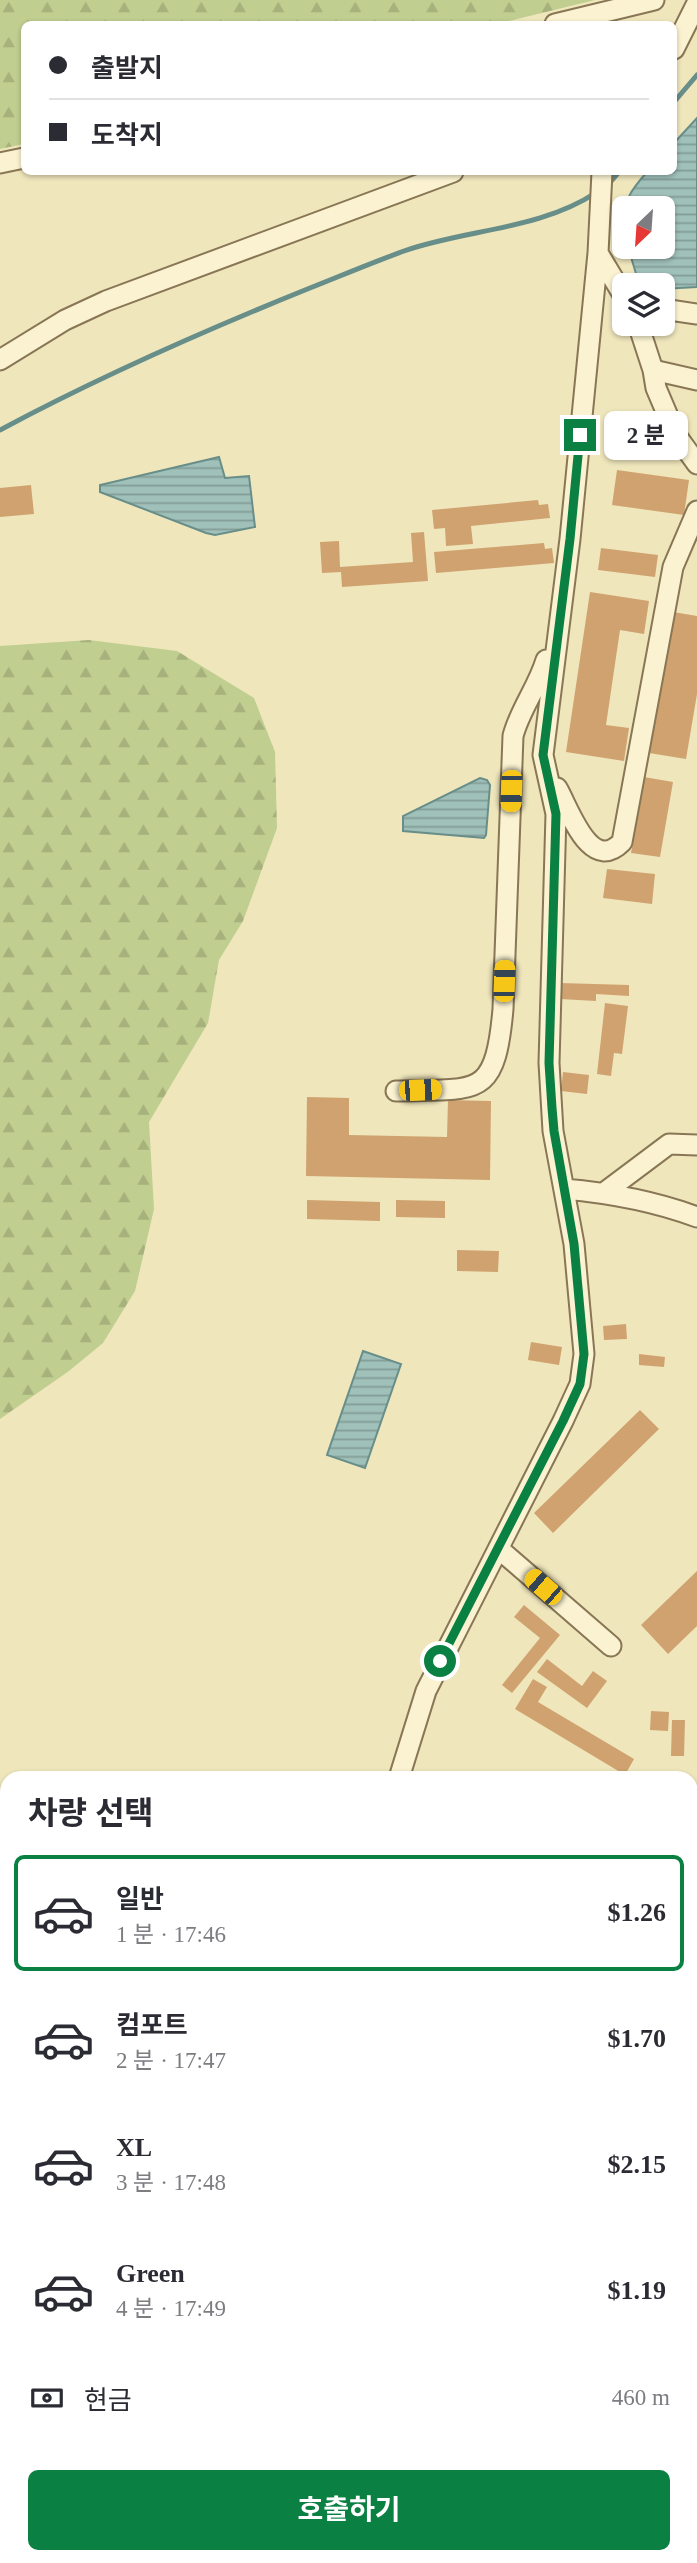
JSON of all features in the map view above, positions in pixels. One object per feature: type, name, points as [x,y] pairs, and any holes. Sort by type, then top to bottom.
[{"type":"street","points":[[567,21],[654,0]]},
{"type":"street","points":[[677,43],[697,3]]},
{"type":"street","points":[[0,163],[21,159]]},
{"type":"street","points":[[0,360],[65,320],[106,301],[445,175]]},
{"type":"street","points":[[401,1771],[426,1691],[580,1384],[584,1354],[574,1244],[554,1131],[549,1063],[556,814],[543,755],[570,539],[598,253],[602,175]]},
{"type":"street","points":[[598,253],[612,276]]},
{"type":"street","points":[[675,311],[697,314]]},
{"type":"street","points":[[642,336],[656,388],[676,435],[697,464]]},
{"type":"street","points":[[653,370],[697,380]]},
{"type":"street","points":[[546,771],[582,836],[598,849],[615,849],[625,835],[673,567],[697,511]]},
{"type":"street","points":[[396,1091],[468,1088],[481,1084],[493,1066],[503,1009],[513,736],[518,717],[545,666],[560,615]]},
{"type":"street","points":[[605,1192],[669,1144],[697,1145]]},
{"type":"street","points":[[564,1189],[605,1192],[672,1208],[697,1217]]},
{"type":"street","points":[[499,1549],[611,1646]]},
{"type":"green space","points":[[0,0],[595,0],[509,21],[21,21],[21,145],[0,149]]},
{"type":"green space","points":[[89,640],[177,651],[254,698],[275,752],[277,828],[243,921],[219,960],[208,1023],[149,1122],[154,1209],[135,1291],[103,1343],[69,1371],[0,1419],[0,646]]},
{"type":"water","points":[[697,118],[697,287],[675,288],[675,273],[636,273],[632,259],[676,259],[676,196],[630,196],[645,175],[677,175],[677,140]]},
{"type":"water","points":[[219,457],[225,478],[249,476],[255,527],[215,535],[206,533],[100,492],[100,485]]},
{"type":"water","points":[[480,778],[487,780],[490,785],[484,838],[403,831],[403,816]]},
{"type":"water","points":[[363,1351],[401,1364],[365,1468],[327,1455]]},
{"type":"building","points":[[617,470],[689,480],[684,515],[612,505]]},
{"type":"building","points":[[31,485],[34,514],[0,517],[0,488]]},
{"type":"building","points":[[538,500],[539,505],[548,504],[550,518],[471,526],[473,544],[446,546],[445,528],[434,529],[432,510]]},
{"type":"building","points":[[424,532],[428,581],[342,587],[341,572],[322,573],[320,542],[339,541],[340,567],[413,562],[411,533]]},
{"type":"building","points":[[544,543],[545,549],[552,548],[554,563],[436,573],[434,552]]},
{"type":"building","points":[[601,548],[658,555],[655,577],[598,570]]},
{"type":"building","points":[[590,592],[649,601],[644,634],[620,630],[606,725],[629,728],[624,761],[566,752]]},
{"type":"building","points":[[673,612],[697,616],[697,694],[686,759],[649,753]]},
{"type":"building","points":[[644,777],[673,782],[660,857],[631,853]]},
{"type":"building","points":[[607,869],[655,874],[652,904],[603,898]]},
{"type":"building","points":[[560,983],[629,985],[629,996],[596,994],[596,1001],[560,999]]},
{"type":"building","points":[[605,1003],[628,1006],[622,1054],[614,1053],[611,1076],[597,1074]]},
{"type":"building","points":[[563,1072],[589,1075],[587,1094],[561,1091]]},
{"type":"building","points":[[307,1097],[349,1098],[349,1135],[447,1137],[448,1100],[491,1101],[490,1180],[306,1176]]},
{"type":"building","points":[[307,1200],[380,1202],[380,1221],[307,1219]]},
{"type":"building","points":[[396,1200],[445,1201],[445,1218],[396,1217]]},
{"type":"building","points":[[457,1250],[499,1251],[498,1272],[457,1271]]},
{"type":"building","points":[[626,1324],[627,1339],[604,1340],[603,1326]]},
{"type":"building","points":[[531,1342],[562,1347],[559,1365],[528,1360]]},
{"type":"building","points":[[639,1354],[665,1357],[664,1367],[639,1365]]},
{"type":"building","points":[[640,1410],[659,1429],[553,1533],[534,1513]]},
{"type":"building","points":[[697,1571],[697,1626],[668,1654],[641,1625]]},
{"type":"building","points":[[524,1605],[560,1635],[512,1693],[502,1685],[540,1638],[514,1617]]},
{"type":"building","points":[[547,1659],[582,1686],[593,1671],[607,1681],[587,1708],[537,1672]]},
{"type":"building","points":[[533,1679],[547,1687],[538,1702],[634,1759],[627,1771],[618,1771],[515,1709]]},
{"type":"building","points":[[651,1711],[669,1712],[668,1731],[650,1730]]},
{"type":"building","points":[[672,1720],[685,1720],[684,1756],[671,1756]]},
{"type":"waterway","points":[[677,98],[697,75]]},
{"type":"waterway","points":[[608,185],[616,175]]},
{"type":"waterway","points":[[0,430],[151,356],[367,265],[428,244],[527,222],[575,205],[597,192]]},
{"type":"route","points":[[440,1661],[563,1421],[580,1384],[584,1354],[574,1244],[552,1108],[549,1063],[556,814],[543,755],[580,435]]}]
